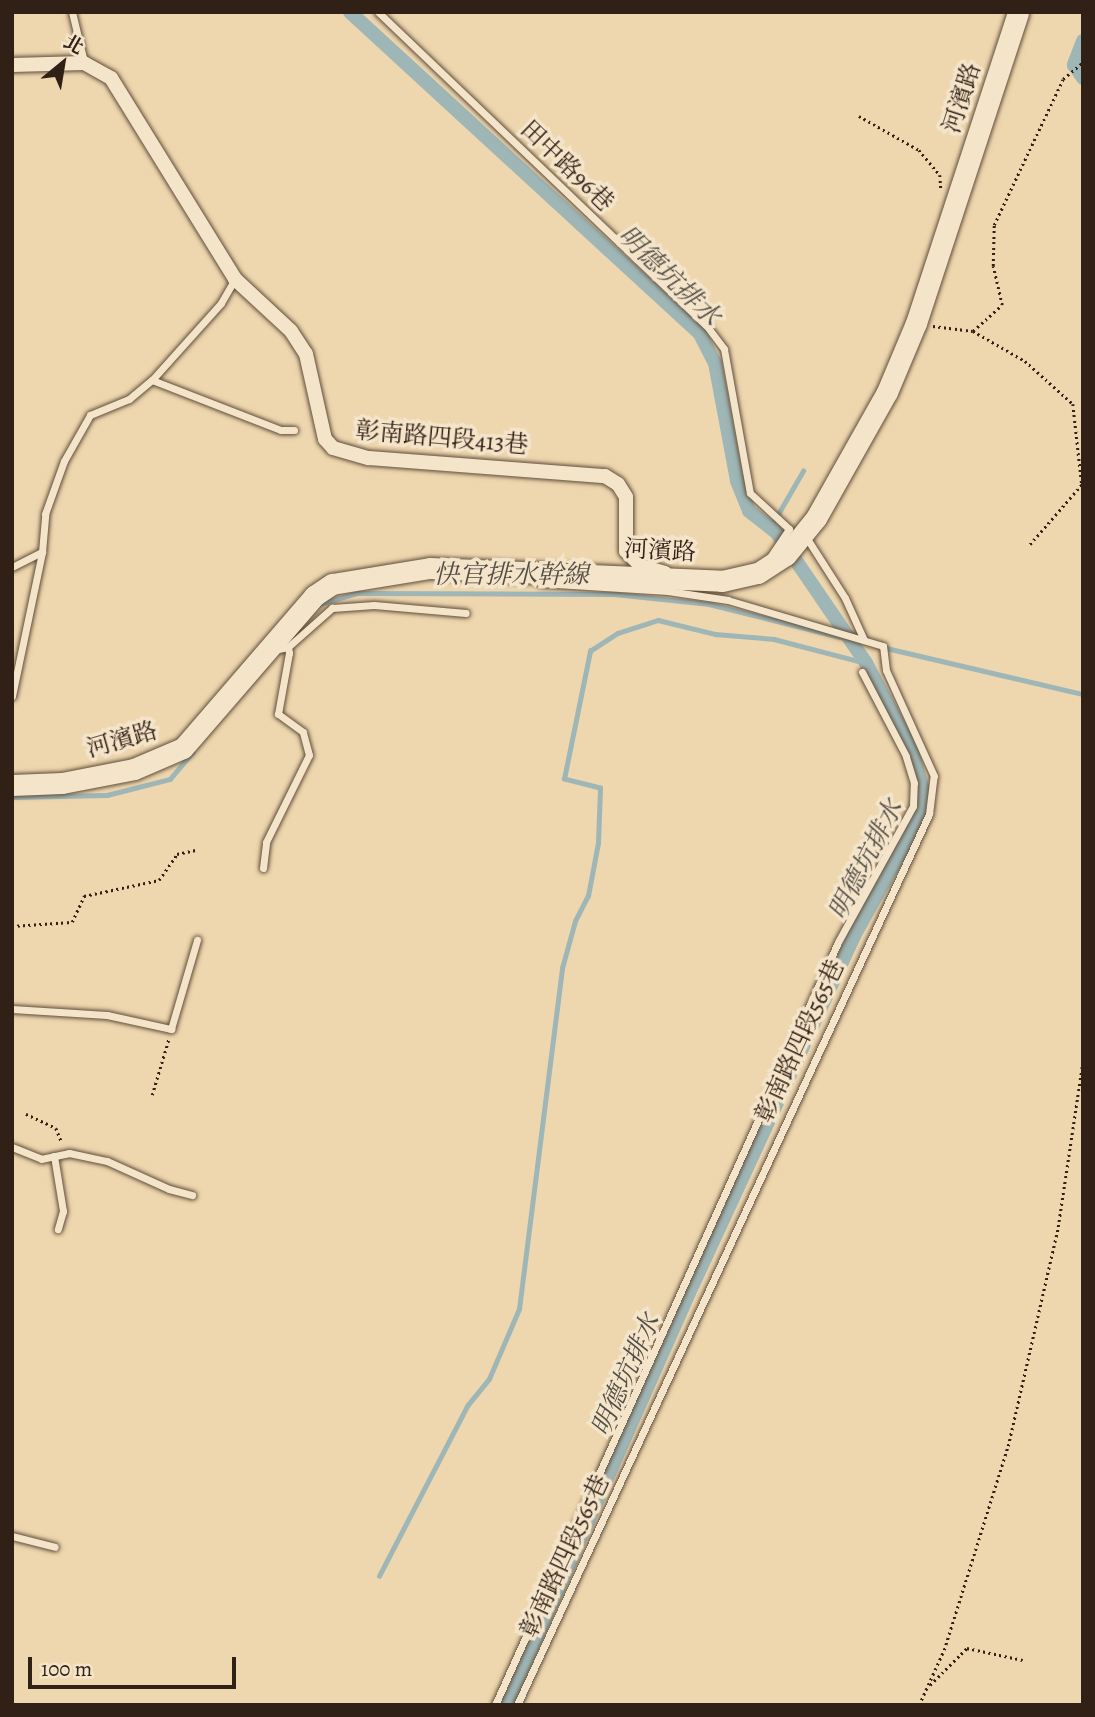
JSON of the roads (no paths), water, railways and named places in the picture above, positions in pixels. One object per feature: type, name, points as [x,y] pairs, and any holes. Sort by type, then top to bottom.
[{"type":"street","name":"河濱路","points":[[12,785],[62,783],[134,769],[183,748],[314,596],[332,584],[368,575],[399,575],[407,569],[430,568],[722,581],[758,573],[786,555],[805,535],[887,392],[916,323],[1017,12]]},
{"type":"street","points":[[12,65],[84,63]]},
{"type":"street","name":"彰南路四段413巷","points":[[84,63],[111,78],[235,279],[291,331],[306,354],[325,439],[333,448],[369,458],[605,476],[618,484],[626,497],[626,551],[641,566],[681,578]]},
{"type":"lane","points":[[72,12],[84,63]]},
{"type":"lane","name":"田中路96巷","points":[[378,12],[706,325],[724,349],[750,493],[789,529],[758,573]]},
{"type":"lane","points":[[12,696],[42,552],[45,514],[64,461],[90,415],[129,399],[152,380],[221,303],[235,279]]},
{"type":"lane","points":[[152,380],[281,430],[294,430]]},
{"type":"lane","points":[[805,535],[845,598],[863,640]]},
{"type":"lane","points":[[12,567],[42,552]]},
{"type":"lane","name":"彰南路四段565巷","points":[[399,575],[668,591],[728,600],[883,646],[886,670],[934,776],[931,805],[922,828],[517,1705]]},
{"type":"lane","points":[[263,653],[288,647],[332,608],[374,605],[466,613]]},
{"type":"lane","points":[[263,869],[265,842],[309,755],[303,732],[278,714],[288,647]]},
{"type":"lane","points":[[495,1705],[838,942],[913,806],[914,783],[906,756],[862,673]]},
{"type":"lane","points":[[906,819],[922,828]]},
{"type":"lane","points":[[12,1009],[107,1015],[171,1029],[197,940]]},
{"type":"lane","points":[[12,1147],[41,1159],[64,1154],[107,1161],[169,1189],[192,1195]]},
{"type":"lane","points":[[54,1156],[63,1211],[58,1229]]},
{"type":"lane","points":[[12,1536],[55,1547]]},
{"type":"waterway","name":"明德坑排水","points":[[350,12],[700,334],[715,363],[737,481],[749,511],[777,533],[866,663],[911,748],[925,797],[919,819],[854,936],[693,1284],[506,1705]]},
{"type":"waterway","points":[[1083,41],[1074,65],[1083,78]]},
{"type":"waterway","points":[[770,528],[803,471]]},
{"type":"waterway","name":"快官排水幹線","points":[[319,604],[358,593],[614,594],[709,604],[840,637]]},
{"type":"waterway","points":[[379,1576],[467,1406],[489,1379],[519,1309],[562,968],[575,921],[588,896],[598,843],[600,788],[564,779],[590,651],[618,633],[658,620],[715,634],[774,639],[866,663]]},
{"type":"waterway","name":"快官排水幹線","points":[[882,647],[1083,694]]},
{"type":"waterway","name":"快官排水幹線","points":[[12,797],[107,795],[170,779],[193,752]]}]
